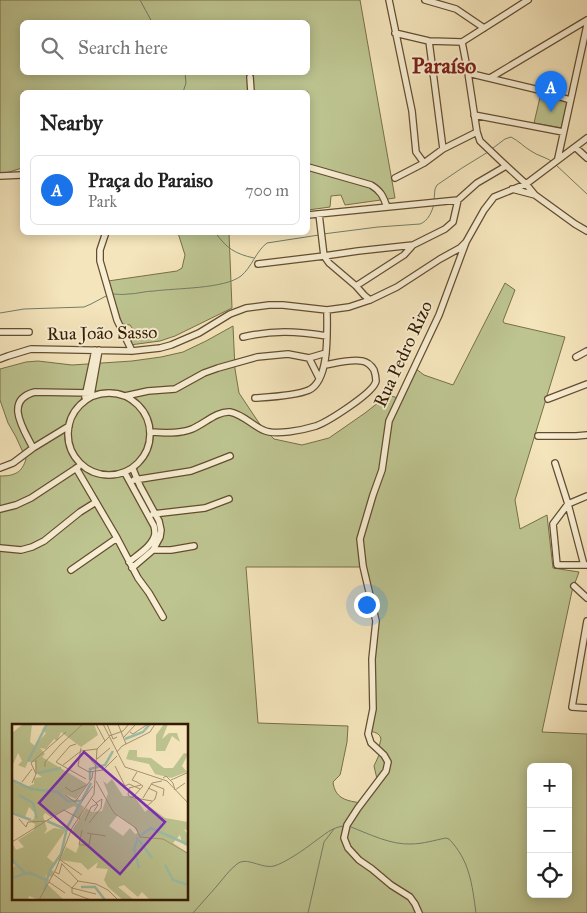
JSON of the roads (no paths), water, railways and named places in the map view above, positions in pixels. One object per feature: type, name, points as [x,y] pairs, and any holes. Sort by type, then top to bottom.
[{"type":"street","points":[[389,0],[413,117],[416,152],[424,163]]},
{"type":"street","points":[[426,0],[456,9],[484,28]]},
{"type":"street","points":[[395,33],[429,41],[462,42],[528,0]]},
{"type":"street","points":[[490,78],[587,20]]},
{"type":"street","points":[[555,161],[587,26]]},
{"type":"street","points":[[429,41],[443,149]]},
{"type":"street","points":[[462,42],[477,132],[480,140],[535,195],[587,231]]},
{"type":"street","points":[[468,74],[548,92],[570,100]]},
{"type":"street","points":[[250,78],[251,90]]},
{"type":"street","points":[[474,115],[563,132]]},
{"type":"street","points":[[395,178],[424,163],[443,149],[477,132]]},
{"type":"street","name":"Rua João Sasso","points":[[0,359],[31,349],[132,351],[160,348],[198,334],[230,314],[246,308],[283,305],[327,310],[349,307],[370,300],[409,280],[460,248],[466,242],[484,210],[494,197],[526,184],[587,138]]},
{"type":"street","points":[[575,147],[587,158]]},
{"type":"street","points":[[310,215],[458,200],[477,183],[506,166]]},
{"type":"street","points":[[310,168],[371,185],[378,189],[387,207]]},
{"type":"street","points":[[0,176],[20,175]]},
{"type":"street","points":[[512,190],[535,195]]},
{"type":"street","points":[[258,264],[413,245],[445,229],[453,222],[458,200]]},
{"type":"street","points":[[319,214],[324,256],[329,263],[370,300]]},
{"type":"street","points":[[105,235],[99,255],[117,320],[132,351]]},
{"type":"street","name":"Rua Pedro Rizo","points":[[419,913],[410,897],[359,860],[348,848],[344,838],[347,825],[386,771],[388,762],[384,755],[371,743],[368,734],[373,709],[372,659],[376,621],[363,566],[360,539],[382,470],[389,420],[439,315],[466,242]]},
{"type":"street","points":[[356,286],[404,255],[413,245]]},
{"type":"street","points":[[255,398],[299,393],[309,390],[316,385],[324,365],[326,353],[327,310]]},
{"type":"street","points":[[242,337],[275,331],[327,336]]},
{"type":"street","points":[[0,332],[29,332]]},
{"type":"street","points":[[97,350],[89,395],[77,408],[72,417],[68,440],[96,502],[163,617]]},
{"type":"street","points":[[576,357],[587,351]]},
{"type":"street","points":[[125,396],[148,391],[175,389],[204,373],[257,356],[288,354],[308,358],[326,353]]},
{"type":"street","points":[[308,358],[319,378]]},
{"type":"street","name":"Rua Pedro Rizo","points":[[151,432],[191,430],[214,416],[228,412],[234,413],[265,431],[284,432],[317,426],[361,398],[376,381],[373,369],[369,364],[362,361],[324,365]]},
{"type":"street","points":[[548,399],[587,384]]},
{"type":"street","points":[[33,448],[20,422],[18,409],[20,400],[27,394],[35,392],[89,395],[107,393],[125,396],[135,402],[143,410],[151,432],[147,453],[141,462],[125,473],[114,476],[102,475],[79,467]]},
{"type":"street","points":[[0,468],[13,463],[69,426]]},
{"type":"street","points":[[538,436],[576,436],[587,434]]},
{"type":"street","points":[[129,481],[136,478],[191,471],[230,456]]},
{"type":"street","points":[[555,462],[568,504],[585,565],[557,565],[553,524],[568,504],[587,496]]},
{"type":"street","points":[[0,509],[16,505],[31,498],[79,467]]},
{"type":"street","points":[[131,565],[153,540],[155,535],[151,514],[132,469]]},
{"type":"street","points":[[125,473],[151,514],[159,521],[161,530],[160,537],[152,550],[131,565]]},
{"type":"street","points":[[151,514],[205,508],[230,499]]},
{"type":"street","points":[[0,548],[21,550],[32,547],[44,541],[80,512],[96,502]]},
{"type":"street","points":[[71,570],[117,538]]},
{"type":"street","points":[[152,550],[171,550],[194,546]]},
{"type":"street","points":[[574,586],[587,598]]},
{"type":"street","points":[[587,621],[572,707],[587,708]]},
{"type":"waterway","points":[[140,0],[151,20]]},
{"type":"waterway","points":[[184,90],[186,83],[185,75]]},
{"type":"waterway","points":[[493,148],[511,137],[534,153],[553,162]]},
{"type":"waterway","points":[[434,200],[437,185],[488,152]]},
{"type":"waterway","points":[[556,165],[587,194]]},
{"type":"waterway","points":[[323,234],[420,224],[429,216],[434,204]]},
{"type":"waterway","points":[[217,235],[232,250],[254,258]]},
{"type":"waterway","points":[[112,294],[131,294],[212,286],[223,283],[241,276],[267,243],[319,235]]},
{"type":"waterway","points":[[0,313],[24,309],[84,307],[108,295]]},
{"type":"waterway","points":[[193,913],[237,864],[245,861],[264,866],[274,866],[295,856],[325,834],[344,826]]},
{"type":"waterway","points":[[351,827],[380,839],[403,844],[449,839],[466,864],[476,913]]},
{"type":"waterway","points":[[308,913],[324,842],[334,829]]},
{"type":"place","name":"Praça do Paraiso","points":[[551,112]]},
{"type":"district","name":"Paraíso","points":[[444,65]]}]
